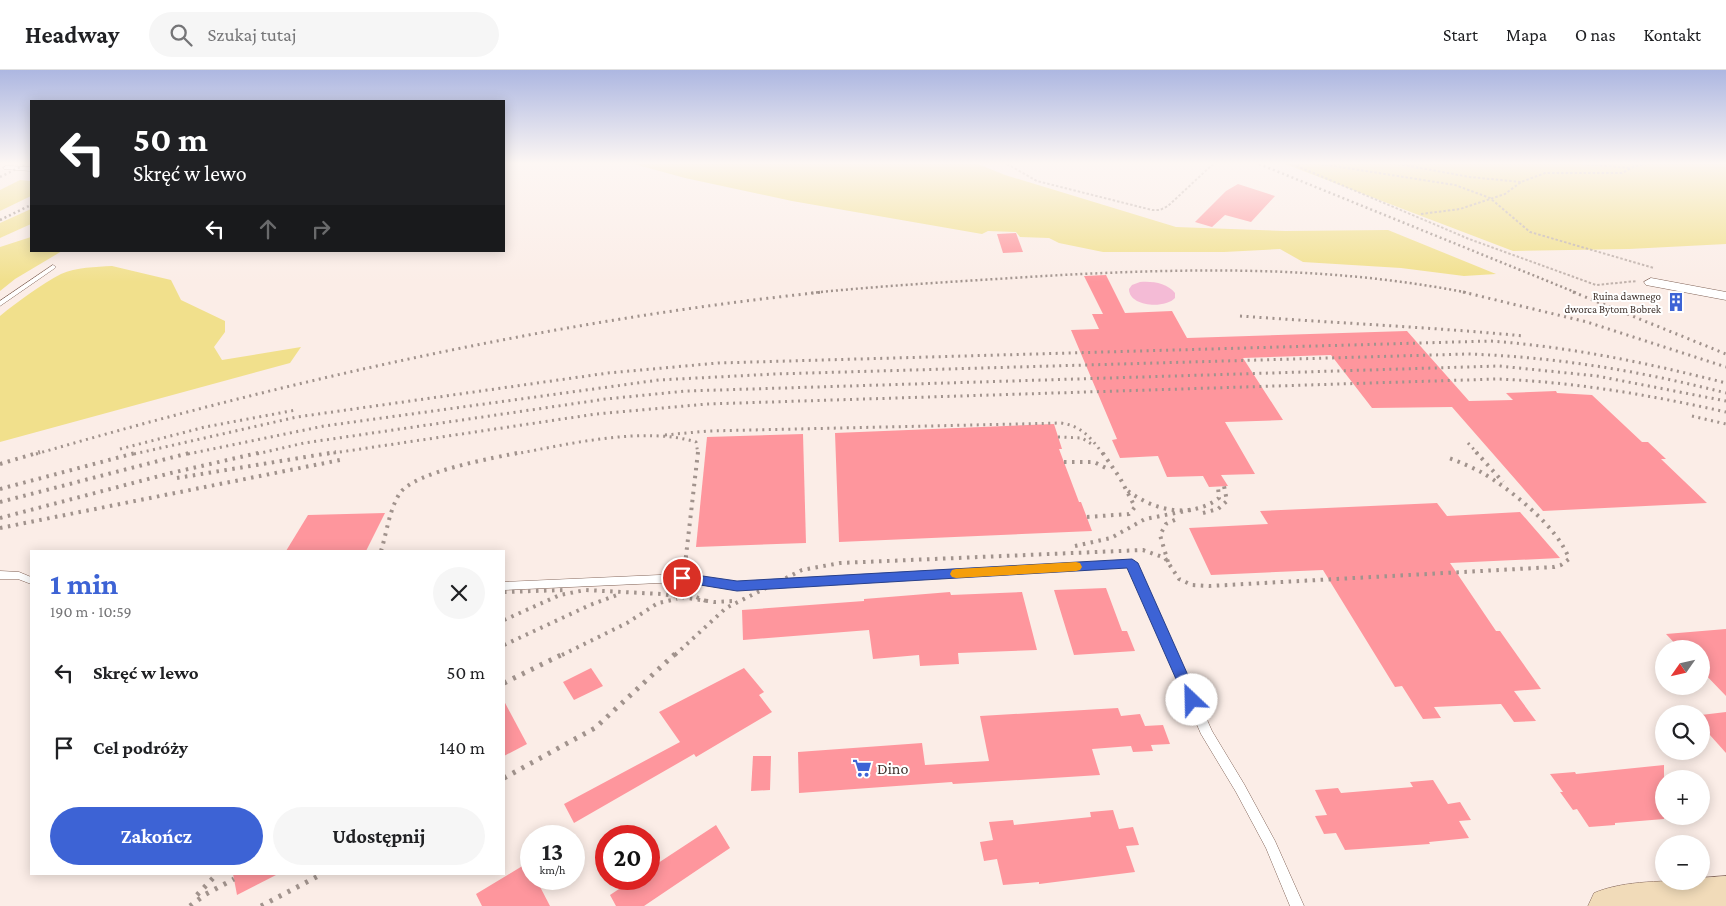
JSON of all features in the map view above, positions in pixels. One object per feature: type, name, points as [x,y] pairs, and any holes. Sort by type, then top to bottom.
[{"type":"street","points":[[1651,282],[1726,296]]},
{"type":"street","points":[[1607,906],[1726,894]]},
{"type":"lane","points":[[0,304],[53,267]]},
{"type":"lane","points":[[505,586],[682,578],[737,586],[1132,563],[1207,734],[1240,788],[1271,845],[1297,906]]},
{"type":"lane","points":[[0,576],[19,576],[30,581]]},
{"type":"path","points":[[1125,203],[1152,210],[1168,206],[1171,203]]},
{"type":"path","points":[[1384,203],[1468,239],[1596,285],[1604,286],[1626,280],[1651,282]]},
{"type":"path","points":[[1421,214],[1460,209],[1476,203]]},
{"type":"path","points":[[1496,203],[1530,232],[1662,271]]},
{"type":"shaded area","points":[[0,203],[17,203],[0,211]]},
{"type":"shaded area","points":[[804,203],[1097,203],[1176,227],[1285,231],[1388,230],[1496,274],[1464,276],[1401,268],[1303,262],[1280,249],[1224,252],[1103,252],[1059,243],[1049,238],[1020,237],[1016,232],[988,231],[982,234]]},
{"type":"shaded area","points":[[1387,203],[1726,203],[1726,244],[1629,249],[1513,251]]},
{"type":"shaded area","points":[[30,209],[30,224],[0,238],[0,223]]},
{"type":"shaded area","points":[[30,237],[30,252],[60,252],[15,279],[0,291],[0,247]]},
{"type":"shaded area","points":[[112,266],[171,280],[181,300],[225,321],[225,332],[214,347],[222,360],[301,347],[290,363],[0,442],[0,316],[30,293],[61,274],[80,269]]},
{"type":"shaded area","points":[[1140,282],[1155,282],[1164,285],[1175,293],[1175,298],[1164,304],[1141,303],[1135,300],[1129,289],[1132,285]]},
{"type":"building","points":[[1214,203],[1269,203],[1251,222],[1225,215],[1212,227],[1195,222]]},
{"type":"building","points":[[1016,233],[1023,252],[1003,253],[997,234]]},
{"type":"building","points":[[1106,275],[1125,313],[1172,311],[1187,338],[1407,331],[1469,401],[1513,400],[1506,393],[1556,391],[1557,393],[1592,395],[1642,442],[1648,442],[1666,459],[1661,459],[1707,503],[1543,511],[1452,407],[1372,408],[1331,355],[1243,358],[1283,420],[1225,422],[1255,474],[1221,475],[1228,486],[1209,487],[1203,476],[1167,477],[1158,456],[1120,458],[1112,440],[1117,439],[1071,330],[1099,329],[1092,314],[1103,314],[1084,276]]},
{"type":"building","points":[[1054,424],[1062,449],[1059,449],[1092,531],[839,542],[835,433]]},
{"type":"building","points":[[803,434],[806,543],[696,547],[707,437]]},
{"type":"building","points":[[1437,503],[1447,516],[1520,512],[1560,558],[1450,563],[1496,631],[1500,631],[1541,689],[1514,691],[1536,721],[1514,722],[1501,704],[1434,707],[1441,718],[1423,719],[1402,686],[1395,687],[1323,570],[1211,575],[1189,528],[1268,524],[1260,511]]},
{"type":"building","points":[[385,513],[366,550],[287,550],[308,515]]},
{"type":"building","points":[[1106,588],[1122,631],[1127,631],[1135,651],[1074,655],[1054,590]]},
{"type":"building","points":[[950,592],[951,595],[1022,592],[1037,650],[958,653],[959,664],[920,666],[919,655],[873,659],[869,630],[743,640],[742,610],[864,601],[864,599]]},
{"type":"building","points":[[1726,629],[1726,696],[1710,679],[1710,640],[1672,640],[1666,634]]},
{"type":"building","points":[[591,668],[603,686],[574,700],[563,682]]},
{"type":"building","points":[[744,668],[764,692],[759,695],[772,712],[696,757],[694,754],[574,823],[564,804],[680,742],[659,712]]},
{"type":"building","points":[[505,703],[527,744],[505,755]]},
{"type":"building","points":[[1118,708],[1121,716],[1140,714],[1145,726],[1163,725],[1170,744],[1151,745],[1153,751],[1133,752],[1131,746],[1092,749],[1100,775],[953,784],[952,782],[799,793],[798,752],[922,743],[925,765],[989,761],[980,716]]},
{"type":"building","points":[[1726,712],[1726,753],[1710,735],[1710,714]]},
{"type":"building","points":[[753,756],[771,756],[770,790],[751,791]]},
{"type":"building","points":[[1664,765],[1664,770],[1655,770],[1655,820],[1589,827],[1577,809],[1573,810],[1550,774],[1575,772],[1576,774]]},
{"type":"building","points":[[1433,780],[1448,804],[1460,802],[1471,820],[1459,821],[1469,838],[1429,842],[1430,844],[1345,850],[1336,833],[1324,834],[1315,816],[1327,815],[1315,790],[1338,788],[1341,793],[1413,787],[1410,782]]},
{"type":"building","points":[[1113,810],[1119,829],[1133,827],[1139,845],[1126,846],[1135,872],[1039,884],[1039,882],[1003,885],[997,859],[984,861],[980,842],[993,840],[989,822],[1013,820],[1014,825],[1091,817],[1090,812]]},
{"type":"building","points":[[716,825],[730,848],[644,906],[616,906],[610,895],[618,890],[660,890],[660,862]]},
{"type":"building","points":[[520,867],[520,890],[542,890],[550,906],[482,906],[476,894]]},
{"type":"building","points":[[233,875],[276,875],[237,895]]},
{"type":"railway","points":[[1355,203],[1577,293]]},
{"type":"railway","points":[[0,220],[30,205]]},
{"type":"railway","points":[[811,293],[898,285],[1044,276],[1204,270],[1310,273],[1363,277],[1469,293]]},
{"type":"railway","points":[[36,454],[230,401],[426,355],[624,319],[723,304],[823,292]]},
{"type":"railway","points":[[1463,292],[1587,322],[1726,367]]},
{"type":"railway","points":[[1573,292],[1726,354]]},
{"type":"railway","points":[[1240,316],[1524,336]]},
{"type":"railway","points":[[134,454],[297,417],[608,373],[718,363],[1491,341],[1550,347],[1609,357],[1726,383]]},
{"type":"railway","points":[[188,454],[324,426],[659,380],[775,374],[1468,354],[1533,358],[1598,366],[1726,393]]},
{"type":"railway","points":[[257,454],[304,443],[606,399],[686,391],[1499,366],[1597,376],[1726,401]]},
{"type":"railway","points":[[327,454],[596,414],[707,404],[1497,379],[1555,383],[1612,390],[1726,412]]},
{"type":"railway","points":[[120,449],[205,427],[296,410]]},
{"type":"railway","points":[[1692,416],[1726,424]]},
{"type":"railway","points":[[665,435],[708,431],[1061,423],[1080,430],[1090,438],[1103,454]]},
{"type":"railway","points":[[515,454],[606,438],[630,436],[676,438],[696,442],[698,453]]},
{"type":"railway","points":[[1058,437],[1082,438],[1093,445]]},
{"type":"railway","points":[[1468,443],[1478,454]]},
{"type":"railway","points":[[0,464],[40,452]]},
{"type":"railway","points":[[0,489],[139,452]]},
{"type":"railway","points":[[0,502],[193,452]]},
{"type":"railway","points":[[0,518],[171,473],[262,452]]},
{"type":"railway","points":[[177,478],[336,452]]},
{"type":"railway","points":[[381,550],[393,507],[400,493],[409,485],[422,478],[456,466],[522,452]]},
{"type":"railway","points":[[1087,517],[1129,514],[1135,507],[1120,478],[1102,452]]},
{"type":"railway","points":[[1476,452],[1503,482]]},
{"type":"railway","points":[[698,453],[683,582],[691,595],[705,601]]},
{"type":"railway","points":[[675,655],[726,608],[802,570],[840,563],[1143,550],[1165,558],[1179,579],[1192,585],[1209,586],[1554,567],[1561,565],[1569,559],[1555,535],[1519,498],[1481,472],[1449,458]]},
{"type":"railway","points":[[0,528],[345,459]]},
{"type":"railway","points":[[1064,462],[1094,462],[1110,470]]},
{"type":"railway","points":[[1203,513],[1218,509],[1227,501],[1224,486]]},
{"type":"railway","points":[[1128,491],[1161,508],[1185,510],[1197,509],[1219,498],[1218,487]]},
{"type":"railway","points":[[1075,546],[1111,538],[1145,519],[1191,510]]},
{"type":"railway","points":[[1168,562],[1160,535],[1166,524],[1179,518]]},
{"type":"railway","points":[[505,592],[564,590]]},
{"type":"railway","points":[[505,620],[560,595],[585,590],[661,594],[705,601]]},
{"type":"railway","points":[[505,645],[590,605],[620,594]]},
{"type":"railway","points":[[562,655],[627,623],[658,603],[677,599]]},
{"type":"railway","points":[[705,601],[734,601]]},
{"type":"railway","points":[[505,683],[565,653]]},
{"type":"railway","points":[[505,777],[595,728],[676,653]]},
{"type":"railway","points":[[197,895],[216,875]]},
{"type":"railway","points":[[261,906],[320,875]]},
{"type":"railway","points":[[190,906],[206,894],[234,879]]},
{"type":"slow traffic","points":[[956,574],[1076,567]]},
{"type":"place","name":"Ruina dawnego dworca Bytom Bobrek","points":[[1676,302]]},
{"type":"place","name":"Dino","points":[[862,768]]},
{"type":"route","points":[[682,578],[737,586],[1132,563],[1192,700]]}]
